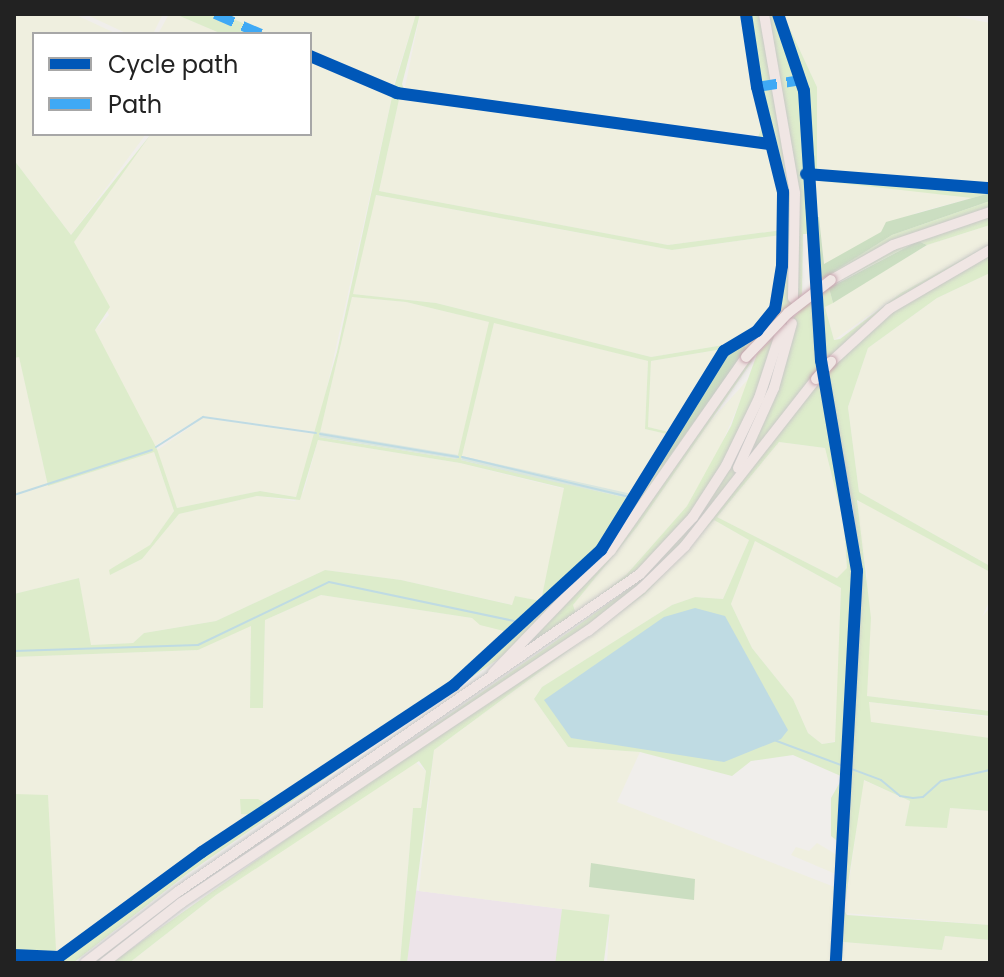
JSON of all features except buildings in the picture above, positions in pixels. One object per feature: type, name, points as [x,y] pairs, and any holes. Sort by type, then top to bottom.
[{"type":"highway","points":[[764,14],[795,193],[793,298]]},
{"type":"highway","points":[[479,687],[611,550],[746,357],[788,313],[831,280],[905,240],[990,212]]},
{"type":"highway","points":[[104,963],[233,867],[607,617],[676,555],[820,380],[826,361],[889,309],[990,250]]},
{"type":"highway","points":[[85,963],[189,883],[632,581],[680,532],[742,437],[787,326],[774,388],[729,488]]},
{"type":"street","points":[[816,299],[826,361]]},
{"type":"street","points":[[820,380],[857,571],[845,855],[836,963]]},
{"type":"shaded area","points":[[320,432],[458,455],[457,459],[319,437]]},
{"type":"shaded area","points":[[462,456],[632,494],[628,498],[541,479],[461,460]]},
{"type":"shaded area","points":[[412,890],[562,909],[559,963],[407,963]]},
{"type":"green space","points":[[14,14],[74,14],[113,32],[32,32],[32,136],[145,136],[71,235],[14,160]]},
{"type":"green space","points":[[85,14],[163,14],[154,32],[124,32]]},
{"type":"green space","points":[[169,14],[175,14],[217,32],[159,32]]},
{"type":"green space","points":[[175,14],[222,14],[263,32],[217,32]]},
{"type":"green space","points":[[222,14],[416,14],[393,87],[312,53],[312,32],[263,32]]},
{"type":"green space","points":[[416,14],[420,14],[402,84],[405,92],[758,137],[762,127],[744,14],[783,14],[817,87],[817,170],[990,186],[990,193],[972,198],[812,180],[817,282],[812,286],[807,234],[803,234],[802,294],[747,348],[730,347],[662,467],[741,354],[752,361],[637,527],[573,605],[576,614],[627,574],[687,506],[731,426],[757,354],[803,308],[829,288],[833,303],[825,307],[834,340],[840,339],[901,293],[990,244],[990,273],[937,298],[868,348],[848,407],[859,492],[990,566],[990,572],[857,500],[871,618],[867,696],[990,711],[990,716],[869,702],[871,722],[990,738],[990,811],[950,808],[947,828],[905,826],[910,801],[864,780],[844,910],[847,915],[990,925],[990,940],[945,936],[942,950],[843,942],[842,961],[856,963],[830,963],[840,843],[831,836],[831,798],[843,777],[793,755],[751,761],[732,776],[640,752],[568,747],[534,699],[542,687],[672,605],[695,597],[723,599],[749,540],[714,520],[645,594],[434,750],[407,963],[400,963],[413,808],[421,808],[426,771],[419,761],[216,895],[129,963],[111,963],[574,636],[99,963],[89,963],[569,632],[634,585],[630,580],[511,662],[504,655],[187,874],[73,963],[58,963],[60,954],[123,907],[257,815],[241,814],[240,799],[258,799],[270,806],[463,673],[512,633],[480,625],[472,618],[321,595],[265,620],[263,708],[250,708],[251,626],[198,650],[14,657],[14,594],[79,578],[91,645],[133,643],[144,633],[216,621],[325,570],[401,580],[512,605],[515,596],[541,601],[564,488],[460,463],[318,440],[300,500],[257,496],[179,514],[142,559],[110,575],[109,570],[150,545],[174,511],[154,452],[48,486],[19,357],[14,358],[14,160],[71,235],[150,136],[74,242],[110,307],[95,330],[157,449],[177,508],[260,491],[296,497],[337,352],[392,97],[388,90],[312,60],[312,53],[394,87]],"holes":[[[400,95],[767,147],[779,178],[782,230],[668,245],[379,191]],[[376,195],[672,250],[781,235],[773,308],[754,330],[730,344],[651,357],[436,303],[353,294]],[[352,297],[406,302],[489,322],[457,459],[319,437]],[[494,323],[648,361],[645,429],[671,435],[628,498],[461,460]],[[723,349],[673,433],[648,427],[651,361]],[[779,442],[825,448],[844,525],[847,568],[837,578],[717,517]],[[755,541],[841,588],[835,742],[822,744],[808,733],[793,699],[752,648],[731,604]]]},
{"type":"green space","points":[[420,14],[744,14],[762,136],[404,92]]},
{"type":"green space","points":[[783,14],[944,14],[990,23],[990,186],[817,170],[817,87]]},
{"type":"green space","points":[[312,60],[388,90],[392,97],[317,432],[203,416],[153,447],[95,330],[109,315],[73,242],[150,136],[312,136]]},
{"type":"green space","points":[[400,95],[767,147],[779,178],[782,230],[668,245],[379,191]]},
{"type":"green space","points":[[811,180],[971,194],[972,198],[916,213],[824,265],[819,218],[813,218]]},
{"type":"green space","points":[[990,193],[990,201],[892,235],[817,282],[813,218],[819,217],[824,264],[881,232],[886,222]]},
{"type":"green space","points":[[375,195],[672,250],[781,235],[773,308],[755,330],[730,344],[651,357],[436,303],[353,294]]},
{"type":"green space","points":[[990,201],[990,225],[927,245],[918,241],[835,284],[827,275],[892,235]]},
{"type":"green space","points":[[990,225],[990,244],[901,293],[834,340],[825,306],[927,245]]},
{"type":"green space","points":[[918,241],[927,245],[833,303],[829,288]]},
{"type":"green space","points":[[990,273],[990,566],[859,492],[848,407],[868,348],[937,298]]},
{"type":"green space","points":[[352,297],[406,302],[490,322],[458,455],[320,432]]},
{"type":"green space","points":[[494,322],[648,361],[645,429],[671,435],[632,494],[462,456]]},
{"type":"green space","points":[[743,345],[747,348],[662,467],[659,464],[730,347]]},
{"type":"green space","points":[[724,349],[673,433],[648,427],[651,361]]},
{"type":"green space","points":[[19,356],[48,486],[14,494],[14,358]]},
{"type":"green space","points":[[751,376],[712,466],[687,506],[627,574],[576,614],[573,605],[637,527],[697,436]]},
{"type":"green space","points":[[203,418],[316,434],[296,497],[260,491],[177,508],[156,451]]},
{"type":"green space","points":[[318,440],[460,463],[565,489],[541,601],[515,596],[513,605],[401,580],[325,570],[216,621],[144,633],[133,643],[90,645],[79,578],[14,594],[14,496],[153,450],[174,511],[150,545],[110,575],[142,559],[179,514],[257,496],[295,501],[304,491]]},
{"type":"green space","points":[[779,442],[825,448],[844,525],[847,569],[837,578],[717,517]]},
{"type":"green space","points":[[859,500],[990,572],[990,600],[982,617],[990,607],[990,711],[867,696],[867,573],[856,509]]},
{"type":"green space","points":[[714,520],[749,540],[723,599],[695,597],[672,605],[542,687],[534,699],[568,747],[640,752],[617,802],[837,888],[830,963],[607,963],[610,915],[419,891],[434,750],[645,594]]},
{"type":"green space","points":[[755,541],[841,588],[836,741],[822,744],[808,733],[793,699],[752,648],[731,604]]},
{"type":"green space","points":[[321,595],[472,618],[513,633],[463,673],[123,907],[60,954],[58,963],[14,963],[14,657],[198,650],[251,625],[250,708],[263,708],[265,620]]},
{"type":"green space","points":[[868,702],[990,717],[988,738],[865,723]]},
{"type":"green space","points":[[414,761],[426,771],[421,808],[413,808],[400,963],[129,963],[216,895]]},
{"type":"green space","points":[[863,780],[910,801],[905,826],[950,808],[990,811],[990,925],[845,913]]},
{"type":"green space","points":[[14,794],[48,795],[56,950],[51,953],[14,952]]},
{"type":"green space","points":[[817,843],[837,855],[838,875],[791,855],[796,847],[809,851]]},
{"type":"green space","points":[[591,863],[695,879],[694,900],[589,887]]},
{"type":"green space","points":[[562,909],[610,915],[604,963],[555,963]]},
{"type":"green space","points":[[945,936],[990,940],[990,963],[842,962],[842,942],[942,950]]},
{"type":"water","points":[[695,608],[725,616],[788,730],[781,739],[724,762],[571,738],[544,700],[664,617]]},
{"type":"waterway","points":[[156,447],[203,417],[316,433]]},
{"type":"waterway","points":[[320,434],[458,457]]},
{"type":"waterway","points":[[14,495],[152,450]]},
{"type":"waterway","points":[[462,457],[626,496]]},
{"type":"waterway","points":[[14,651],[198,645],[329,582],[514,621]]},
{"type":"waterway","points":[[774,740],[881,780],[900,796],[913,798],[923,797],[941,781],[990,770]]},
{"type":"marked path","points":[[215,14],[256,32]]},
{"type":"marked path","points":[[757,87],[801,80]]},
{"type":"cycle path","points":[[14,955],[59,957],[202,852],[454,685],[601,550],[724,351],[757,331],[775,309],[782,266],[783,192],[757,87],[746,14]]},
{"type":"cycle path","points":[[778,14],[804,91],[821,360],[857,571],[836,963]]},
{"type":"cycle path","points":[[312,57],[397,93],[771,144]]},
{"type":"cycle path","points":[[806,174],[990,188]]}]
